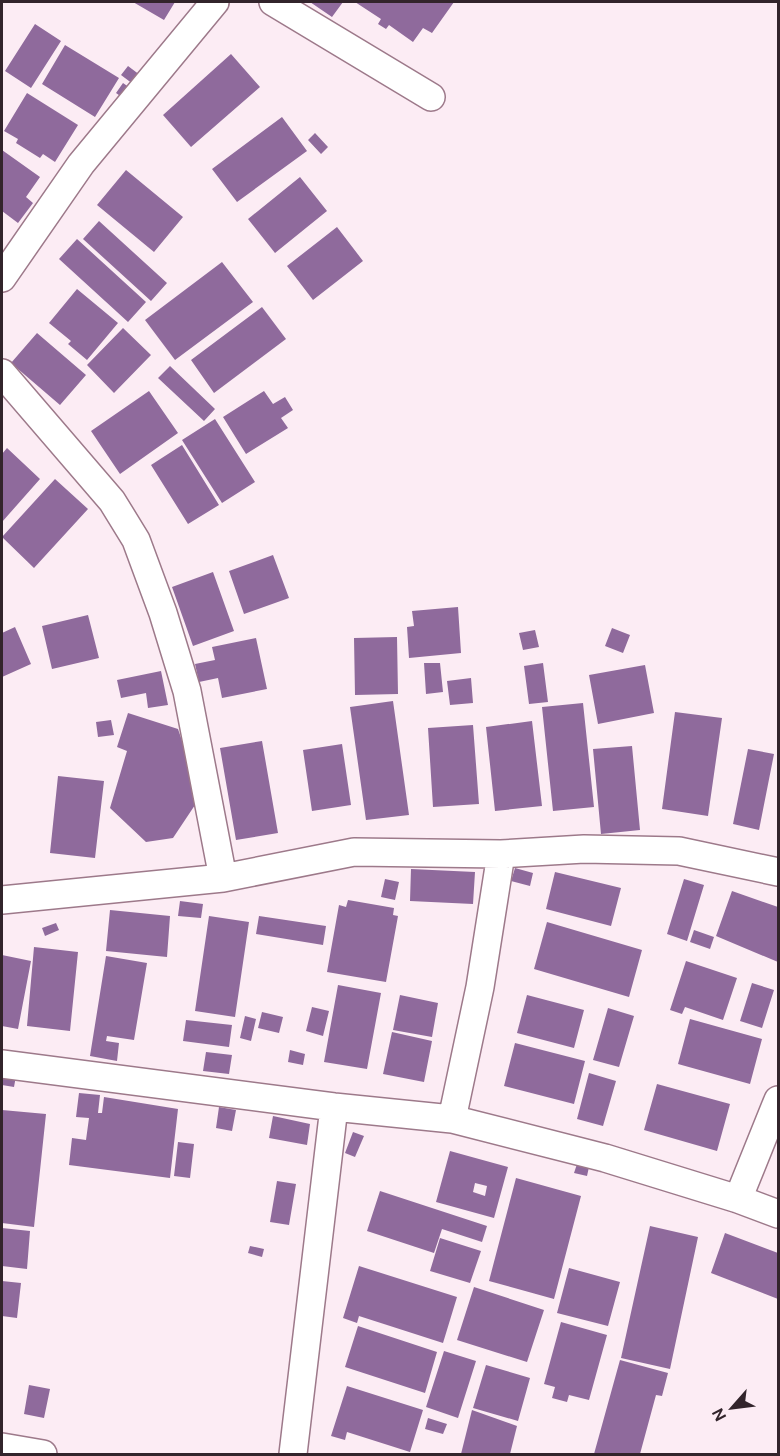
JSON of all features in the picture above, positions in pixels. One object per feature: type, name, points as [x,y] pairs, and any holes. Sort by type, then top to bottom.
[{"type":"street","points":[[2,278],[81,164],[215,2]]},
{"type":"street","points":[[273,2],[431,96]]},
{"type":"street","points":[[2,373],[112,501],[136,540],[163,613],[187,691],[223,878]]},
{"type":"street","points":[[2,900],[223,878],[354,852],[501,854],[584,849],[679,851],[778,872]]},
{"type":"street","points":[[452,1119],[480,987],[501,854]]},
{"type":"street","points":[[2,1064],[334,1107],[452,1119],[605,1158],[738,1199],[778,1215]]},
{"type":"street","points":[[738,1199],[778,1100]]},
{"type":"street","points":[[293,1455],[334,1107]]},
{"type":"street","points":[[2,1447],[43,1455]]},
{"type":"building","points":[[133,2],[175,2],[164,20]]},
{"type":"building","points":[[310,2],[343,2],[332,17]]},
{"type":"building","points":[[355,2],[454,2],[432,33],[423,28],[413,42],[389,25],[386,29],[378,24],[381,19]]},
{"type":"building","points":[[35,24],[61,41],[31,88],[5,71]]},
{"type":"building","points":[[65,45],[119,78],[95,117],[42,84]]},
{"type":"building","points":[[231,54],[260,87],[191,147],[163,115]]},
{"type":"building","points":[[128,66],[140,75],[133,84],[121,75]]},
{"type":"building","points":[[123,83],[133,90],[126,100],[116,93]]},
{"type":"building","points":[[27,93],[78,125],[55,162],[43,154],[40,158],[16,143],[18,139],[4,131]]},
{"type":"building","points":[[282,117],[307,151],[237,202],[212,169]]},
{"type":"building","points":[[315,133],[328,147],[321,154],[308,140]]},
{"type":"building","points":[[2,150],[40,177],[26,197],[33,203],[18,223],[2,211]]},
{"type":"building","points":[[126,170],[183,217],[154,252],[97,205]]},
{"type":"building","points":[[300,177],[327,211],[275,253],[248,219]]},
{"type":"building","points":[[99,221],[167,283],[151,301],[83,239]]},
{"type":"building","points":[[337,227],[363,261],[313,300],[287,266]]},
{"type":"building","points":[[77,239],[146,302],[128,322],[59,259]]},
{"type":"building","points":[[222,262],[253,302],[175,360],[145,320]]},
{"type":"building","points":[[77,289],[118,323],[87,360],[68,344],[71,341],[49,323]]},
{"type":"building","points":[[262,307],[286,339],[214,393],[191,360]]},
{"type":"building","points":[[123,328],[151,355],[114,393],[87,365]]},
{"type":"building","points":[[37,333],[86,375],[60,405],[11,363]]},
{"type":"building","points":[[170,366],[215,409],[204,421],[158,378]]},
{"type":"building","points":[[149,391],[178,433],[120,474],[91,431]]},
{"type":"building","points":[[264,391],[273,404],[285,397],[293,410],[281,418],[288,428],[246,454],[223,417]]},
{"type":"building","points":[[215,419],[255,482],[222,503],[182,440]]},
{"type":"building","points":[[182,445],[219,505],[188,524],[151,465]]},
{"type":"building","points":[[7,448],[40,479],[2,522],[2,454]]},
{"type":"building","points":[[55,479],[88,509],[34,568],[2,537]]},
{"type":"building","points":[[273,555],[289,598],[244,614],[229,571]]},
{"type":"building","points":[[213,572],[234,631],[193,646],[172,587]]},
{"type":"building","points":[[458,607],[461,653],[409,658],[407,627],[414,626],[412,611]]},
{"type":"building","points":[[88,615],[99,658],[52,669],[42,626]]},
{"type":"building","points":[[15,627],[31,664],[2,677],[2,633]]},
{"type":"building","points":[[612,628],[630,635],[623,653],[605,646]]},
{"type":"building","points":[[535,630],[539,647],[523,650],[519,633]]},
{"type":"building","points":[[397,637],[398,694],[355,695],[354,638]]},
{"type":"building","points":[[256,638],[267,689],[222,698],[218,678],[199,682],[195,664],[215,660],[212,647]]},
{"type":"building","points":[[424,663],[440,663],[443,692],[426,694]]},
{"type":"building","points":[[543,663],[548,702],[529,704],[524,666]]},
{"type":"building","points":[[645,665],[654,713],[598,724],[589,675]]},
{"type":"building","points":[[161,671],[168,705],[148,708],[146,693],[121,698],[117,680]]},
{"type":"building","points":[[471,678],[473,703],[450,705],[447,681]]},
{"type":"building","points":[[393,701],[409,815],[366,820],[350,707]]},
{"type":"building","points":[[583,703],[594,807],[553,811],[542,707]]},
{"type":"building","points":[[675,712],[722,718],[708,816],[662,809]]},
{"type":"building","points":[[128,713],[178,729],[201,796],[173,838],[146,842],[110,808],[127,751],[117,747]]},
{"type":"building","points":[[111,720],[114,735],[98,737],[96,722]]},
{"type":"building","points":[[532,721],[542,806],[495,811],[486,727]]},
{"type":"building","points":[[473,725],[479,804],[433,807],[428,728]]},
{"type":"building","points":[[262,741],[278,833],[236,840],[220,748]]},
{"type":"building","points":[[342,744],[351,805],[312,811],[303,750]]},
{"type":"building","points":[[632,746],[640,830],[601,834],[593,749]]},
{"type":"building","points":[[748,749],[774,754],[759,830],[733,824]]},
{"type":"building","points":[[58,776],[104,781],[95,858],[50,853]]},
{"type":"building","points":[[515,868],[533,873],[530,886],[511,881]]},
{"type":"building","points":[[411,869],[475,872],[473,904],[410,901]]},
{"type":"building","points":[[555,872],[621,888],[611,926],[546,909]]},
{"type":"building","points":[[385,879],[399,882],[395,900],[381,897]]},
{"type":"building","points":[[684,879],[704,885],[687,941],[667,934]]},
{"type":"building","points":[[732,891],[778,907],[778,962],[716,936]]},
{"type":"building","points":[[348,900],[394,908],[393,915],[398,916],[386,982],[327,972],[339,905],[346,907]]},
{"type":"building","points":[[180,901],[203,904],[201,918],[178,916]]},
{"type":"building","points":[[110,910],[170,916],[167,957],[106,951]]},
{"type":"building","points":[[209,916],[249,922],[235,1017],[195,1011]]},
{"type":"building","points":[[259,916],[326,926],[323,945],[256,934]]},
{"type":"building","points":[[547,922],[642,950],[629,997],[534,969]]},
{"type":"building","points":[[56,923],[59,930],[45,936],[42,928]]},
{"type":"building","points":[[694,930],[714,937],[710,949],[690,942]]},
{"type":"building","points":[[34,947],[78,952],[70,1031],[27,1026]]},
{"type":"building","points":[[2,955],[31,961],[18,1029],[2,1026]]},
{"type":"building","points":[[106,956],[147,963],[134,1040],[107,1036],[106,1041],[119,1043],[117,1061],[90,1056]]},
{"type":"building","points":[[686,961],[737,978],[723,1020],[685,1007],[682,1014],[670,1010]]},
{"type":"building","points":[[752,983],[774,990],[762,1028],[740,1021]]},
{"type":"building","points":[[338,985],[381,993],[367,1069],[324,1062]]},
{"type":"building","points":[[400,995],[438,1003],[432,1037],[393,1030]]},
{"type":"building","points":[[527,995],[584,1010],[574,1048],[517,1033]]},
{"type":"building","points":[[312,1007],[329,1011],[323,1036],[306,1031]]},
{"type":"building","points":[[608,1008],[634,1016],[619,1067],[593,1060]]},
{"type":"building","points":[[262,1012],[283,1017],[279,1033],[258,1028]]},
{"type":"building","points":[[245,1016],[256,1019],[251,1041],[240,1038]]},
{"type":"building","points":[[690,1019],[762,1039],[750,1084],[678,1064]]},
{"type":"building","points":[[186,1020],[232,1025],[229,1047],[183,1041]]},
{"type":"building","points":[[392,1032],[432,1041],[424,1082],[383,1074]]},
{"type":"building","points":[[515,1043],[585,1061],[574,1104],[504,1086]]},
{"type":"building","points":[[290,1050],[305,1054],[303,1065],[288,1062]]},
{"type":"building","points":[[206,1052],[232,1055],[229,1074],[203,1071]]},
{"type":"building","points":[[589,1073],[616,1081],[603,1126],[577,1119]]},
{"type":"building","points":[[2,1074],[16,1076],[14,1087],[2,1085]]},
{"type":"building","points":[[657,1084],[730,1104],[717,1151],[644,1130]]},
{"type":"building","points":[[79,1093],[100,1095],[98,1113],[102,1113],[104,1097],[178,1109],[170,1178],[69,1165],[72,1138],[86,1140],[89,1118],[76,1117]]},
{"type":"building","points":[[219,1107],[236,1110],[232,1131],[216,1128]]},
{"type":"building","points":[[2,1110],[46,1114],[34,1227],[2,1223]]},
{"type":"building","points":[[273,1116],[310,1124],[307,1145],[269,1138]]},
{"type":"building","points":[[353,1132],[364,1136],[355,1157],[345,1153]]},
{"type":"building","points":[[178,1142],[194,1144],[190,1178],[174,1176]]},
{"type":"building","points":[[450,1151],[508,1167],[494,1218],[436,1202]],"holes":[[[475,1183],[487,1186],[485,1196],[473,1192]]]},
{"type":"building","points":[[577,1164],[589,1167],[587,1176],[574,1173]]},
{"type":"building","points":[[516,1178],[581,1196],[554,1299],[489,1281]]},
{"type":"building","points":[[277,1181],[296,1184],[289,1225],[270,1222]]},
{"type":"building","points":[[380,1191],[487,1226],[482,1242],[442,1229],[434,1253],[367,1231]]},
{"type":"building","points":[[650,1226],[698,1237],[670,1369],[621,1358]]},
{"type":"building","points":[[2,1228],[30,1231],[27,1269],[2,1266]]},
{"type":"building","points":[[725,1233],[778,1253],[778,1299],[711,1273]]},
{"type":"building","points":[[440,1238],[481,1251],[470,1283],[430,1271]]},
{"type":"building","points":[[250,1246],[264,1249],[262,1257],[248,1253]]},
{"type":"building","points":[[359,1266],[457,1297],[443,1343],[359,1316],[357,1323],[343,1318]]},
{"type":"building","points":[[569,1268],[620,1282],[608,1326],[557,1313]]},
{"type":"building","points":[[2,1281],[21,1283],[17,1318],[2,1316]]},
{"type":"building","points":[[474,1287],[544,1310],[527,1362],[457,1340]]},
{"type":"building","points":[[561,1322],[607,1335],[589,1400],[569,1395],[567,1402],[552,1398],[555,1387],[544,1384]]},
{"type":"building","points":[[358,1326],[437,1352],[425,1393],[345,1367]]},
{"type":"building","points":[[444,1351],[476,1361],[458,1418],[426,1407]]},
{"type":"building","points":[[620,1360],[668,1373],[662,1396],[656,1395],[640,1454],[594,1454]]},
{"type":"building","points":[[486,1365],[530,1378],[518,1421],[473,1408]]},
{"type":"building","points":[[29,1385],[50,1389],[44,1418],[24,1414]]},
{"type":"building","points":[[347,1386],[423,1410],[410,1452],[347,1432],[345,1440],[331,1436]]},
{"type":"building","points":[[472,1410],[517,1426],[510,1454],[461,1454]]},
{"type":"building","points":[[428,1418],[447,1424],[443,1434],[425,1429]]}]
